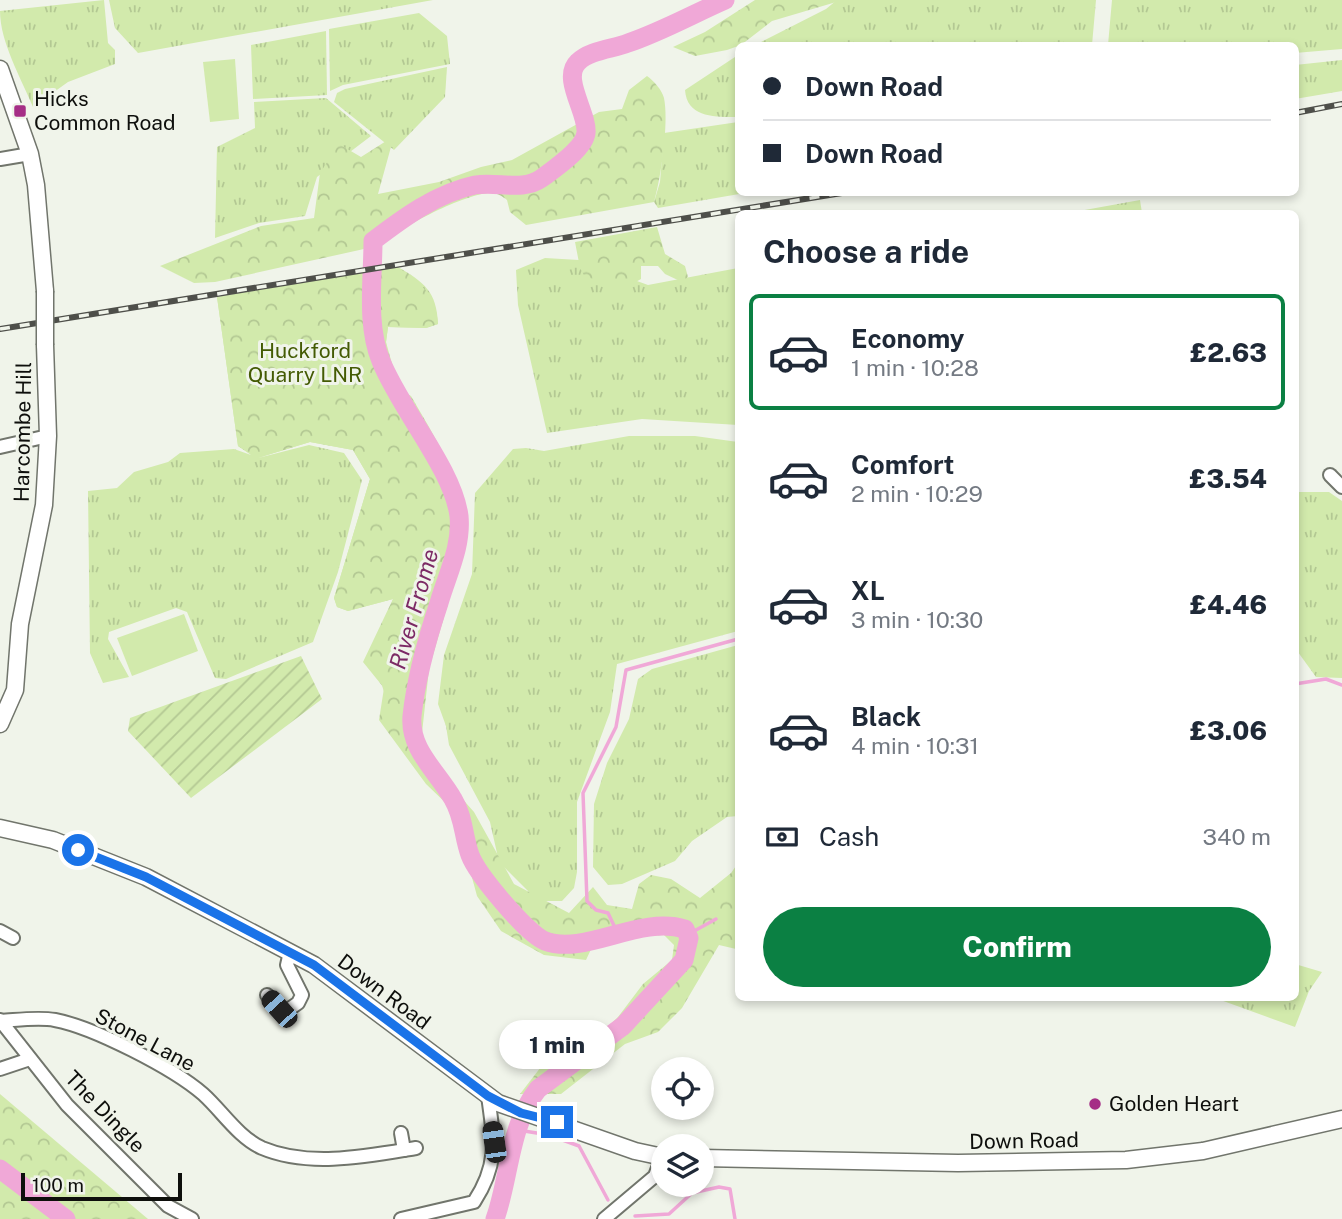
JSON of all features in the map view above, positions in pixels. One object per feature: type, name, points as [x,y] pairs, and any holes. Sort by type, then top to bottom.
[{"type":"street","points":[[0,69],[30,154],[0,159]]},
{"type":"street","name":"Harcombe Hill","points":[[0,724],[15,690],[20,624],[44,505],[48,436],[41,228],[30,154]]},
{"type":"street","points":[[0,447],[48,436]]},
{"type":"street","points":[[1330,475],[1342,487]]},
{"type":"street","name":"Down Road","points":[[0,828],[53,840],[146,877],[314,965],[493,1100],[651,1154]]},
{"type":"street","points":[[0,931],[13,939]]},
{"type":"street","points":[[267,995],[285,1012],[298,1003],[302,995],[287,965],[290,952]]},
{"type":"street","name":"The Dingle","points":[[0,1020],[67,1105],[168,1206],[192,1219]]},
{"type":"street","name":"Stone Lane","points":[[0,1020],[52,1020],[77,1025],[187,1081],[247,1139],[263,1148],[328,1159],[410,1149],[401,1133]]},
{"type":"street","points":[[0,1069],[30,1059]]},
{"type":"street","points":[[401,1219],[474,1202],[488,1182],[493,1162],[493,1100]]},
{"type":"street","name":"Down Road","points":[[714,1158],[958,1163],[1126,1160],[1203,1151],[1342,1119]]},
{"type":"street","points":[[614,1211],[651,1179]]},
{"type":"green space","points":[[104,0],[108,43],[115,50],[115,64],[68,82],[33,107],[7,47],[0,11]]},
{"type":"green space","points":[[109,0],[433,0],[138,53],[115,28]]},
{"type":"green space","points":[[755,0],[843,0],[772,21],[745,42],[735,42],[735,47],[727,50],[695,56],[673,47],[705,32]]},
{"type":"green space","points":[[837,0],[1096,0],[1092,42],[761,42],[826,9]]},
{"type":"green space","points":[[1112,0],[1342,0],[1342,49],[1299,53],[1299,42],[1108,42]]},
{"type":"green space","points":[[419,13],[447,36],[450,64],[343,85],[330,91],[329,29]]},
{"type":"green space","points":[[326,31],[327,95],[253,99],[251,45]]},
{"type":"green space","points":[[735,57],[735,117],[712,116],[697,111],[687,99],[685,90]]},
{"type":"green space","points":[[235,59],[239,119],[210,122],[203,62]]},
{"type":"green space","points":[[1342,60],[1342,91],[1299,98],[1299,65]]},
{"type":"green space","points":[[447,67],[445,97],[394,150],[334,102],[337,93],[345,89]]},
{"type":"green space","points":[[647,76],[664,98],[666,121],[664,150],[654,202],[526,225],[510,212],[507,200],[494,193],[481,194],[434,212],[403,229],[382,245],[215,282],[194,283],[160,266],[261,226],[314,218],[320,173],[339,144],[361,157],[394,136],[378,194],[439,182],[481,167],[512,160],[599,112],[622,109],[629,90]]},
{"type":"green space","points":[[326,98],[371,136],[317,177],[305,216],[259,223],[215,238],[217,147],[255,128],[254,102]]},
{"type":"green space","points":[[735,122],[735,195],[658,208],[654,202],[660,182],[664,133]]},
{"type":"green space","points":[[1140,200],[1142,210],[1085,210]]},
{"type":"green space","points":[[657,227],[665,254],[685,266],[688,277],[682,282],[665,274],[658,266],[641,266],[641,279],[628,284],[613,284],[585,277],[580,268],[575,242]]},
{"type":"green space","points":[[545,258],[579,260],[648,285],[735,269],[735,425],[642,419],[547,433],[518,305],[516,270]]},
{"type":"green space","name":"Huckford Quarry LNR","points":[[397,267],[413,278],[430,298],[438,324],[426,328],[388,327],[386,342],[399,389],[411,396],[448,462],[466,513],[466,541],[429,669],[422,733],[435,768],[474,812],[514,884],[569,913],[593,887],[607,905],[632,909],[639,884],[651,875],[671,879],[700,898],[735,867],[735,949],[719,945],[682,1008],[658,1032],[625,1044],[561,1094],[520,1094],[544,1063],[568,1065],[618,1017],[643,984],[672,960],[674,945],[664,935],[629,937],[624,925],[600,930],[586,960],[544,955],[501,931],[477,896],[454,811],[426,784],[379,720],[384,688],[363,662],[393,599],[348,611],[337,607],[334,598],[370,479],[353,450],[310,442],[257,458],[238,446],[217,297]]},
{"type":"green space","points":[[398,267],[422,283],[432,296],[438,324],[426,328],[388,327],[386,342],[389,387],[424,454],[384,692],[377,654],[393,599],[348,611],[337,607],[334,598],[370,479],[353,450],[310,442],[258,458],[309,445],[344,453],[362,480],[338,572],[313,642],[226,679],[215,678],[187,612],[176,608],[109,632],[108,639],[129,677],[103,683],[90,653],[88,491],[117,488],[134,472],[168,462],[180,453],[234,449],[251,455],[238,446],[217,297]]},
{"type":"green space","points":[[629,436],[695,436],[735,442],[735,632],[617,664],[610,712],[577,802],[577,872],[574,888],[562,901],[538,901],[499,862],[490,822],[449,745],[438,704],[444,655],[472,574],[475,493],[513,449],[544,451]]},
{"type":"green space","points":[[1299,492],[1329,492],[1342,501],[1342,678],[1316,677],[1299,654]]},
{"type":"green space","points":[[184,614],[198,651],[132,676],[117,638]]},
{"type":"green space","points":[[735,646],[735,816],[727,817],[692,841],[675,861],[622,884],[608,885],[593,867],[594,804],[607,763],[629,719],[638,679],[652,669]]},
{"type":"green space","points":[[301,656],[322,699],[191,798],[128,731],[130,718]]},
{"type":"green space","points":[[1299,965],[1322,972],[1309,991],[1295,1027],[1223,1001],[1299,1001]]},
{"type":"green space","points":[[0,1094],[148,1219],[0,1219]]},
{"type":"waterway","name":"River Frome","points":[[495,1219],[516,1135],[528,1103],[538,1089],[623,1026],[684,960],[689,938],[685,929],[667,926],[649,927],[577,943],[561,944],[545,941],[537,936],[503,902],[474,864],[457,806],[415,740],[412,716],[419,673],[456,550],[459,516],[447,479],[400,399],[376,347],[371,302],[373,241],[421,207],[447,194],[475,185],[518,185],[542,178],[580,146],[586,133],[572,77],[578,62],[595,52],[653,34],[725,0]]},
{"type":"waterway","points":[[617,932],[608,913],[596,910],[587,901],[583,793],[616,727],[626,670],[735,640]]},
{"type":"waterway","points":[[1299,683],[1326,679],[1342,685]]},
{"type":"waterway","points":[[687,935],[716,919]]},
{"type":"waterway","points":[[518,1130],[549,1135],[579,1146],[608,1200]]},
{"type":"waterway","name":"River Frome","points":[[0,1169],[66,1219]]},
{"type":"waterway","points":[[635,1216],[669,1214],[692,1193],[719,1187],[730,1189],[735,1219]]},
{"type":"railway","points":[[1299,112],[1342,104]]},
{"type":"railway","points":[[737,210],[823,196]]},
{"type":"railway","points":[[0,329],[735,210]]},
{"type":"place","name":"Hicks Common Road","points":[[20,111]]},
{"type":"place","name":"Golden Heart","points":[[1095,1104]]},
{"type":"route","points":[[78,850],[146,877],[314,965],[498,1103],[521,1113],[557,1122]]}]
